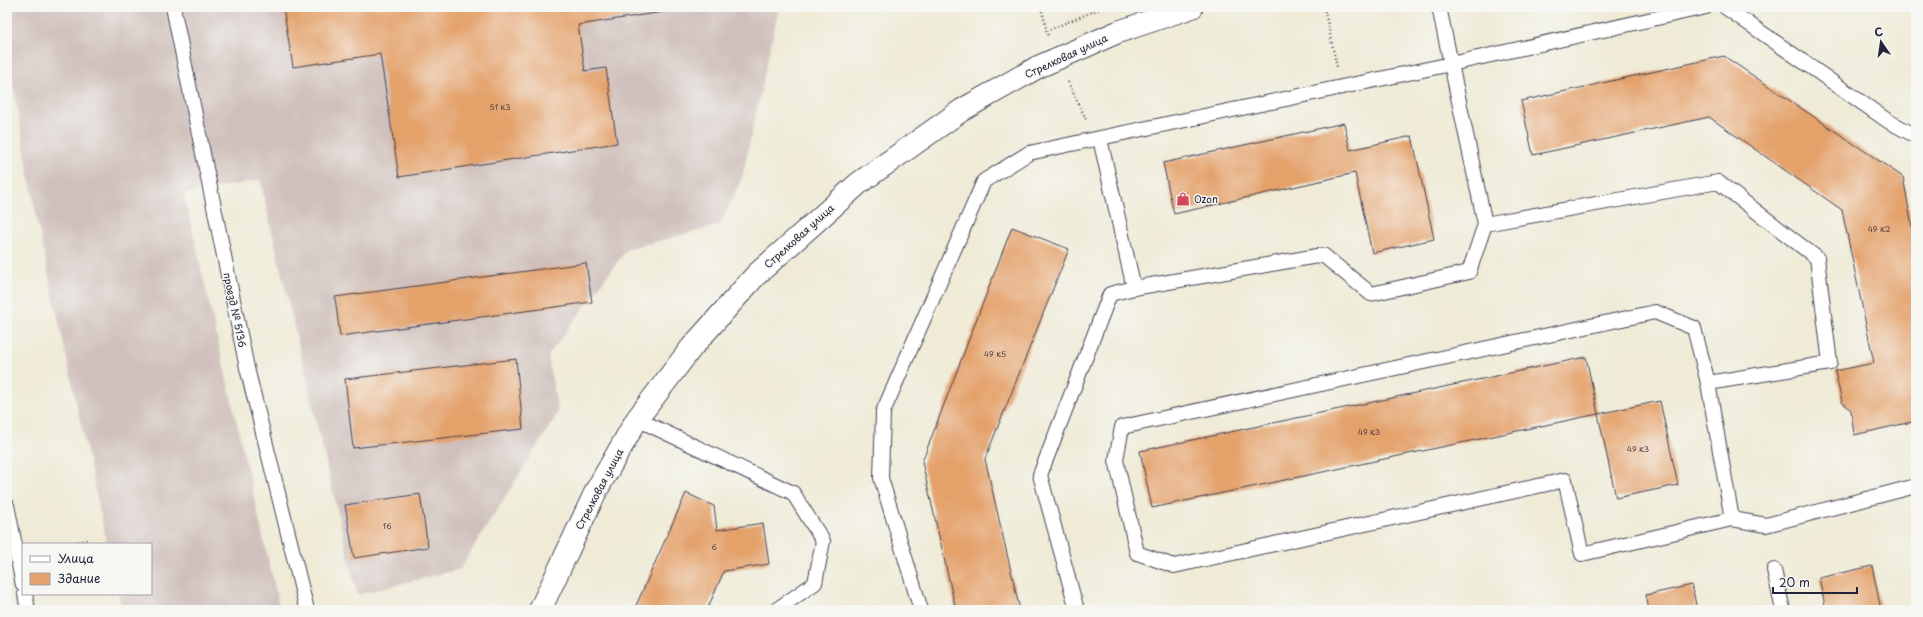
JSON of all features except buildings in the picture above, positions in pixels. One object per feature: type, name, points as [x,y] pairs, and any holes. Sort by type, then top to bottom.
[{"type":"street","name":"Стрелковая улица","points":[[540,610],[596,491],[637,419],[692,347],[756,275],[859,182],[962,110],[1038,67],[1118,32],[1192,7]]},
{"type":"lane","name":"проезд № 5136","points":[[173,7],[247,368],[307,610]]},
{"type":"lane","points":[[1077,610],[1040,475],[1110,294],[1134,288],[1323,255],[1372,294],[1468,272],[1485,224],[1439,7]]},
{"type":"lane","points":[[922,610],[881,478],[883,412],[984,180],[1029,153],[1341,88],[1706,7]]},
{"type":"lane","points":[[1725,7],[1888,121],[1916,136]]},
{"type":"lane","points":[[1100,139],[1134,288]]},
{"type":"lane","points":[[1485,224],[1718,182],[1817,258],[1830,362],[1708,383]]},
{"type":"lane","points":[[1732,519],[1708,383],[1694,328],[1655,312],[1122,427],[1116,460],[1137,553],[1174,566],[1565,480],[1582,554],[1732,519],[1766,525],[1916,486]]},
{"type":"lane","points":[[637,419],[793,493],[823,541],[815,583],[776,610]]},
{"type":"lane","points":[[7,505],[22,580]]},
{"type":"lane","points":[[1774,570],[1783,610]]},
{"type":"lane","points":[[25,595],[28,610]]},
{"type":"path","points":[[1046,31],[1104,7]]},
{"type":"path","points":[[1324,7],[1341,88]]},
{"type":"path","points":[[1067,80],[1085,118],[1100,139]]},
{"type":"path","points":[[71,543],[87,540]]},
{"type":"shaded area","points":[[7,7],[779,7],[742,178],[720,225],[627,249],[548,356],[558,413],[460,569],[357,595],[260,180],[184,194],[280,610],[122,610],[118,595],[152,595],[152,543],[107,543],[38,226],[7,50]]},
{"type":"place","name":"Ozon","points":[[1183,199]]}]
